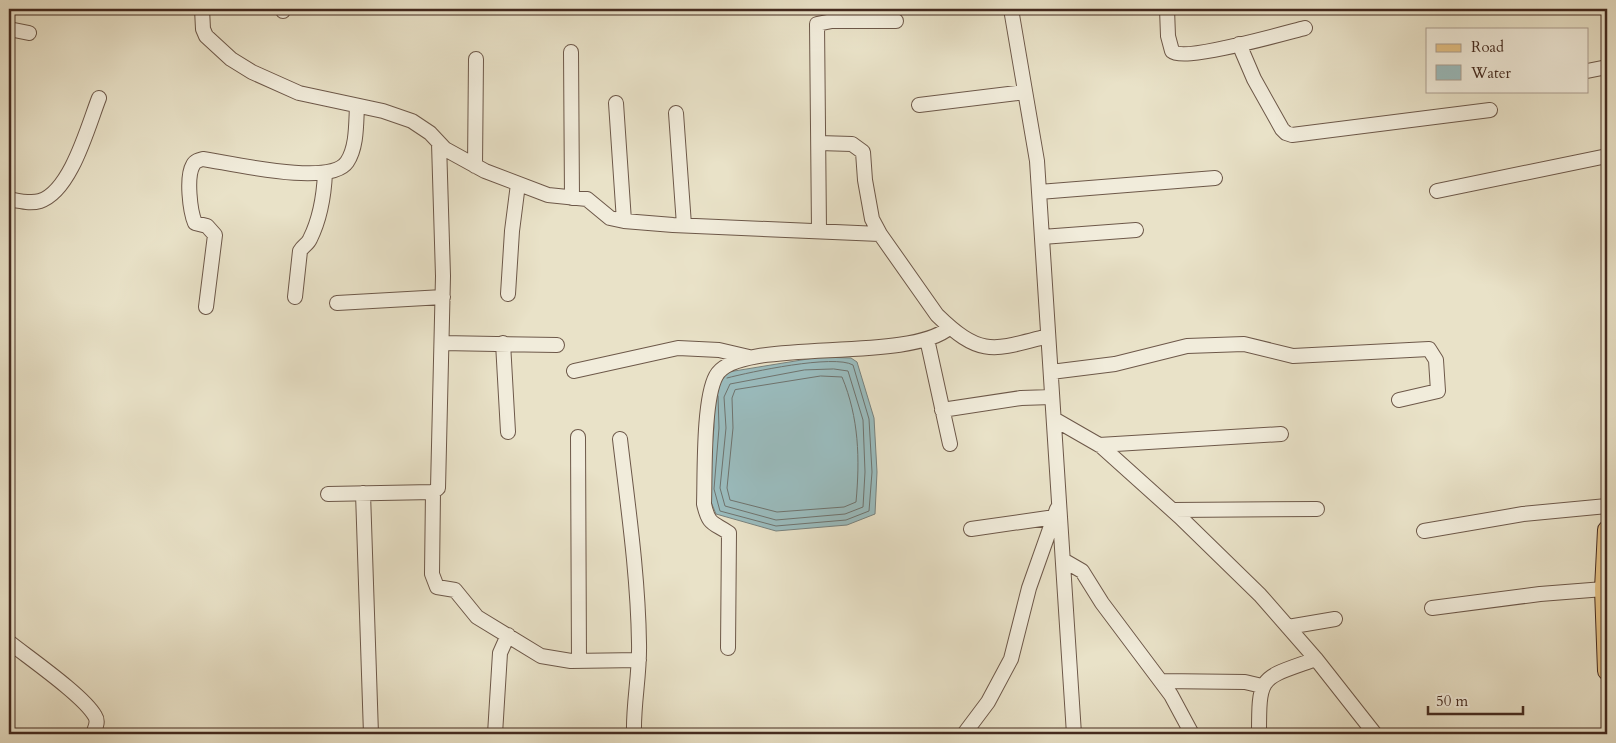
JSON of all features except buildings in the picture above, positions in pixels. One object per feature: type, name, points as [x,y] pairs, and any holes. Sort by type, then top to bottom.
[{"type":"main road","points":[[1607,530],[1604,589],[1607,671]]},
{"type":"street","points":[[202,9],[203,29],[206,36],[231,59],[252,72],[298,93],[383,111],[412,121],[430,133],[454,155],[475,166],[548,195],[587,199],[605,215],[624,221],[880,234]]},
{"type":"street","points":[[1011,9],[1037,161],[1054,419],[1057,510],[1063,560],[1074,734]]},
{"type":"street","points":[[1167,9],[1168,36],[1175,55],[1192,54],[1305,28]]},
{"type":"street","points":[[819,230],[817,24],[832,21],[896,21]]},
{"type":"street","points":[[9,28],[29,33]]},
{"type":"street","points":[[1239,44],[1254,79],[1282,129],[1292,136],[1490,110]]},
{"type":"street","points":[[570,52],[572,198]]},
{"type":"street","points":[[475,166],[476,59]]},
{"type":"street","points":[[1588,71],[1607,67]]},
{"type":"street","points":[[919,104],[1025,92]]},
{"type":"street","points":[[9,199],[38,202],[48,197],[61,184],[74,163],[99,98]]},
{"type":"street","points":[[616,103],[624,221]]},
{"type":"street","points":[[206,307],[215,234],[207,226],[195,223],[192,216],[189,190],[192,166],[196,161],[203,159],[285,172],[325,173],[338,170],[350,156],[358,106]]},
{"type":"street","points":[[676,113],[684,225]]},
{"type":"street","points":[[328,494],[433,492],[438,488],[443,297],[439,143]]},
{"type":"street","points":[[819,143],[852,144],[863,152],[872,219],[880,234],[937,315],[950,328],[973,343],[991,349],[1048,336]]},
{"type":"street","points":[[1437,191],[1607,156]]},
{"type":"street","points":[[295,297],[300,250],[310,242],[316,227],[324,192],[325,173]]},
{"type":"street","points":[[1039,192],[1215,178]]},
{"type":"street","points":[[508,294],[512,232],[518,184]]},
{"type":"street","points":[[1042,237],[1136,230]]},
{"type":"street","points":[[337,302],[443,297]]},
{"type":"street","points":[[728,648],[729,533],[712,524],[707,518],[704,504],[708,403],[716,375],[724,366],[750,357],[859,348],[927,339],[941,335],[950,328]]},
{"type":"street","points":[[927,339],[950,444]]},
{"type":"street","points":[[442,343],[557,345]]},
{"type":"street","points":[[504,343],[508,432]]},
{"type":"street","points":[[1051,372],[1115,364],[1187,346],[1244,344],[1293,356],[1428,349],[1436,360],[1438,391],[1399,400]]},
{"type":"street","points":[[574,371],[678,348],[719,350],[750,357]]},
{"type":"street","points":[[942,410],[1021,398],[1052,397]]},
{"type":"street","points":[[1054,419],[1099,444],[1121,462],[1260,595],[1316,658],[1375,734]]},
{"type":"street","points":[[1099,444],[1281,434]]},
{"type":"street","points":[[578,437],[579,661]]},
{"type":"street","points":[[620,439],[637,592],[639,660],[634,702],[634,734]]},
{"type":"street","points":[[433,492],[434,581],[437,587],[455,590],[477,617],[541,656],[579,661],[639,660]]},
{"type":"street","points":[[363,493],[371,734]]},
{"type":"street","points":[[1424,531],[1523,514],[1607,506]]},
{"type":"street","points":[[1173,510],[1317,509]]},
{"type":"street","points":[[971,529],[1057,510]]},
{"type":"street","points":[[964,734],[988,702],[1011,659],[1029,588],[1057,510]]},
{"type":"street","points":[[1063,560],[1082,571],[1102,603],[1161,681],[1192,734]]},
{"type":"street","points":[[1432,608],[1540,594],[1604,589]]},
{"type":"street","points":[[1288,627],[1335,619]]},
{"type":"street","points":[[496,734],[500,653],[508,635]]},
{"type":"street","points":[[9,642],[79,698],[95,716],[96,726],[93,734]]},
{"type":"street","points":[[1259,734],[1259,696],[1262,686],[1276,673],[1316,658]]},
{"type":"street","points":[[1161,681],[1246,682],[1262,686]]},
{"type":"water","points":[[820,357],[851,358],[857,362],[874,418],[877,472],[875,514],[847,525],[776,531],[716,514],[709,497],[709,479],[714,427],[713,395],[722,373]]}]
